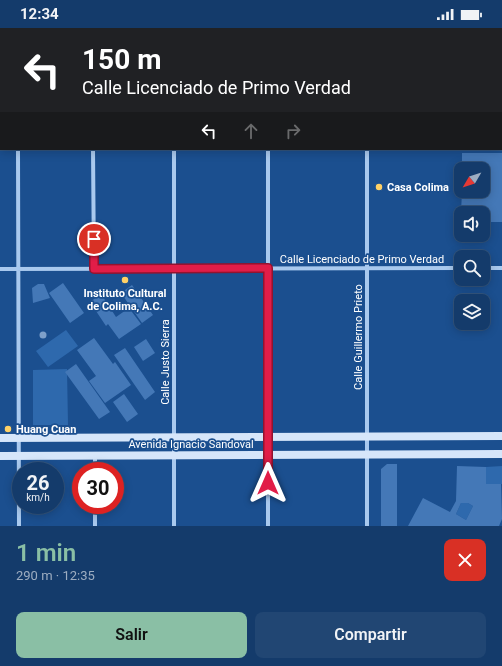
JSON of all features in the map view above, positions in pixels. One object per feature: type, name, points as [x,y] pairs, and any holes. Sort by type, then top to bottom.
[{"type":"main road","name":"Avenida Ignacio Sandoval","points":[[0,438],[502,436]]},
{"type":"main road","name":"Avenida Ignacio Sandoval","points":[[0,456],[502,454]]},
{"type":"street","points":[[18,150],[19,526]]},
{"type":"street","points":[[93,150],[94,269]]},
{"type":"street","name":"Calle Justo Sierra","points":[[174,150],[174,526]]},
{"type":"street","points":[[268,150],[268,526]]},
{"type":"street","name":"Calle Guillermo Prieto","points":[[367,150],[367,526]]},
{"type":"street","name":"Calle Licenciado de Primo Verdad","points":[[0,269],[454,268]]},
{"type":"street","points":[[490,268],[502,268]]},
{"type":"street","points":[[95,456],[95,462]]},
{"type":"street","points":[[95,514],[95,526]]},
{"type":"shaded area","points":[[66,330],[78,346],[48,367],[36,351]]},
{"type":"shaded area","points":[[67,369],[68,425],[33,425],[33,370]]},
{"type":"shaded area","points":[[502,466],[502,484],[486,484],[486,467]]},
{"type":"shaded area","points":[[461,503],[468,503],[473,506],[466,520],[456,514]]},
{"type":"building","points":[[462,153],[502,153],[502,222],[490,222],[490,206],[461,206],[462,198],[490,198],[490,162],[462,162]]},
{"type":"building","points":[[63,283],[84,313],[70,323],[49,293]]},
{"type":"building","points":[[38,284],[44,284],[50,298],[33,303],[32,288]]},
{"type":"building","points":[[132,285],[153,315],[142,323],[121,293]]},
{"type":"building","points":[[101,294],[116,317],[129,308],[141,324],[119,339],[108,324],[106,326],[90,302]]},
{"type":"building","points":[[94,338],[113,364],[115,362],[131,385],[105,403],[89,381],[96,376],[77,350]]},
{"type":"building","points":[[146,339],[155,353],[143,361],[134,347]]},
{"type":"building","points":[[125,348],[155,392],[145,400],[114,355]]},
{"type":"building","points":[[76,364],[110,412],[99,419],[65,372]]},
{"type":"building","points":[[124,394],[138,414],[127,422],[113,402]]},
{"type":"building","points":[[387,464],[397,464],[397,526],[381,526],[381,469]]},
{"type":"building","points":[[457,466],[486,467],[486,484],[501,484],[502,519],[499,526],[408,526],[423,498],[450,512],[456,501]],"holes":[[[461,503],[468,503],[473,506],[466,520],[456,514]]]},
{"type":"place","name":"Casa Colima","points":[[379,187]]},
{"type":"place","name":"Instituto Cultural de Colima, A.C.","points":[[125,280]]},
{"type":"place","name":"Huang Cuan","points":[[8,429]]},
{"type":"route","points":[[94,239],[94,269],[268,268],[268,483]]}]
